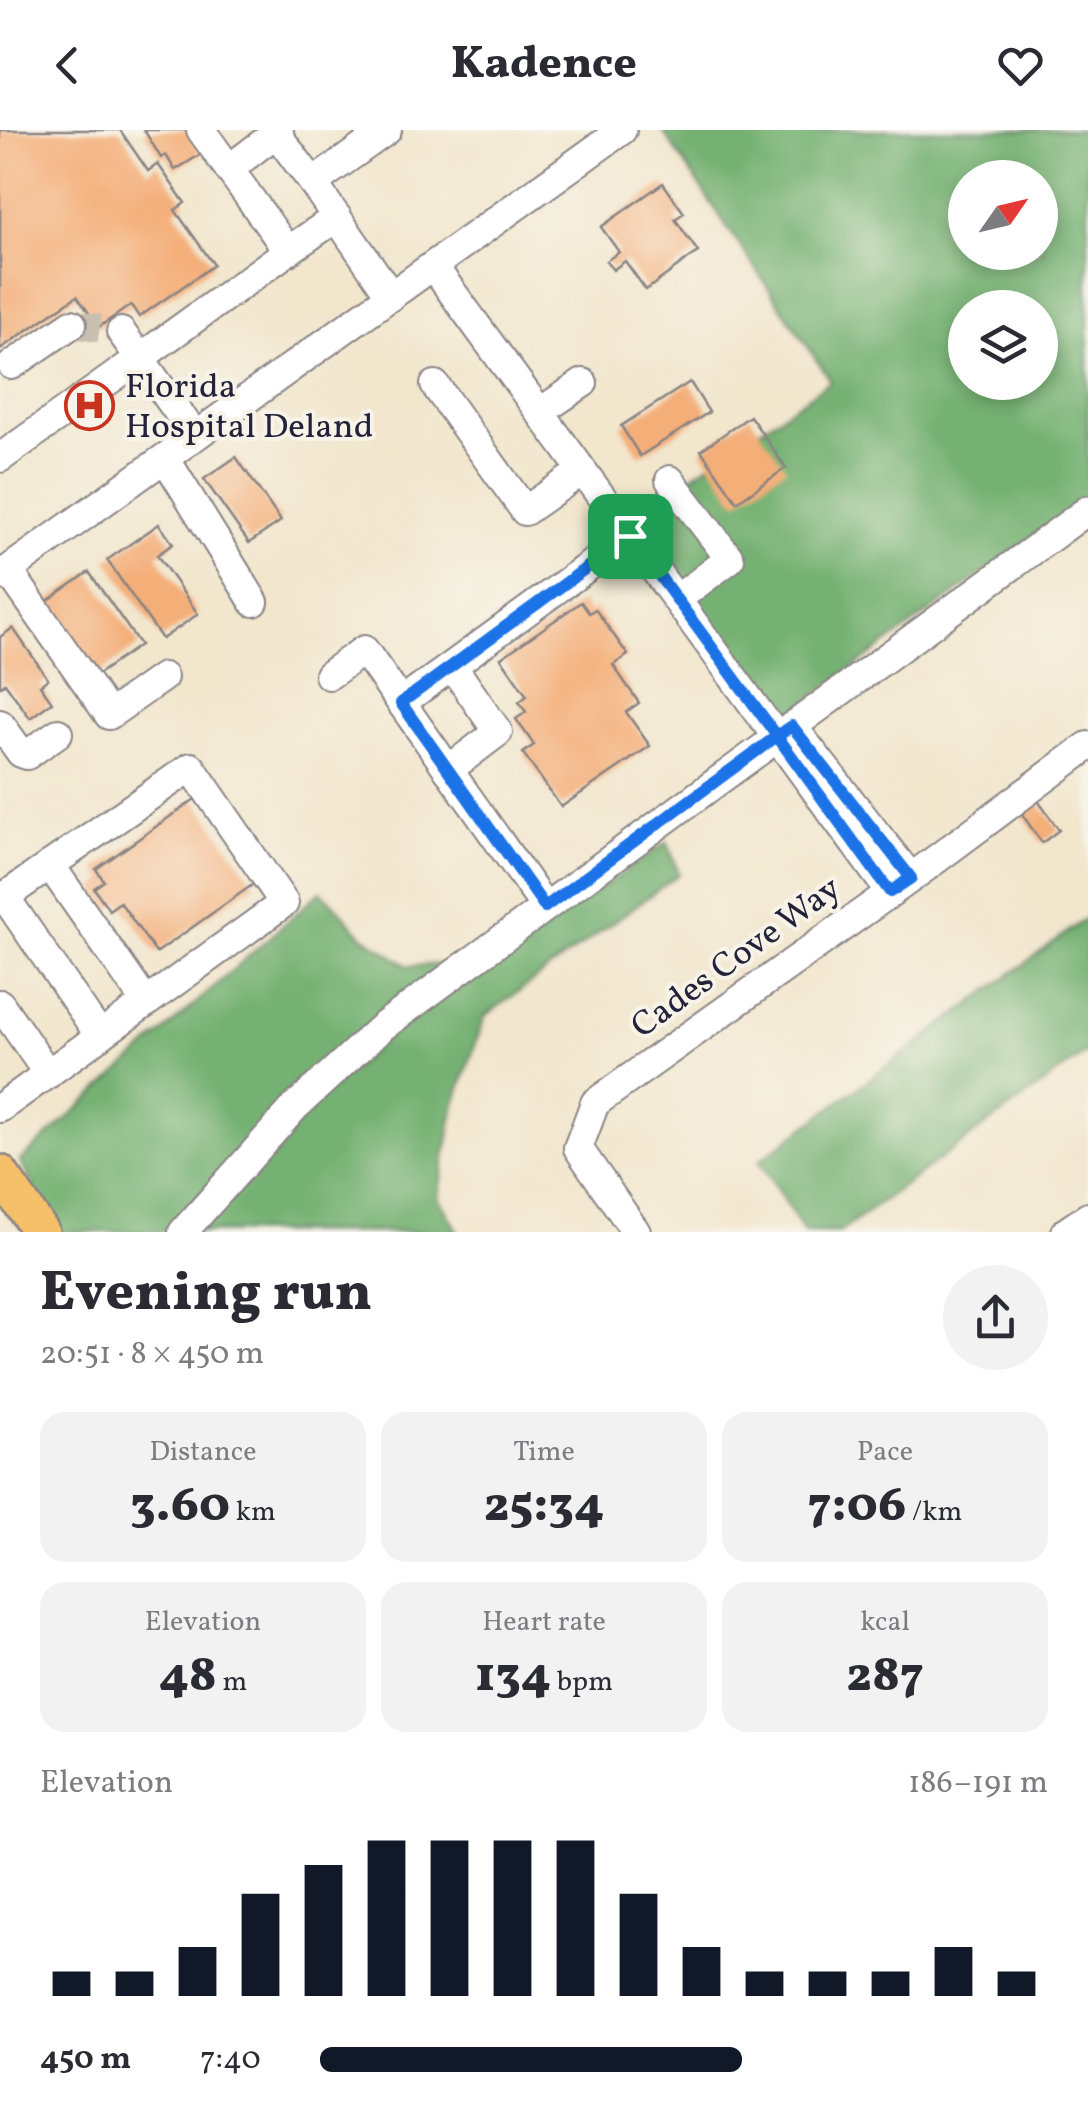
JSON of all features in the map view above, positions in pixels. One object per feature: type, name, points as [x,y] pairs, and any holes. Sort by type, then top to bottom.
[{"type":"main road","points":[[0,1172],[41,1232]]},
{"type":"street","points":[[201,130],[288,252]]},
{"type":"street","points":[[313,183],[386,130]]},
{"type":"street","points":[[163,677],[109,715],[4,573],[622,130]]},
{"type":"street","points":[[229,169],[276,131],[391,296]]},
{"type":"street","points":[[0,458],[336,216]]},
{"type":"street","points":[[432,266],[677,600],[785,731],[900,885]]},
{"type":"street","points":[[12,366],[72,324]]},
{"type":"street","points":[[121,332],[196,436]]},
{"type":"street","points":[[540,412],[583,384]]},
{"type":"street","points":[[436,385],[525,511],[582,470]]},
{"type":"street","points":[[165,458],[254,602]]},
{"type":"street","points":[[670,480],[730,559],[677,600]]},
{"type":"street","points":[[184,1232],[295,1107],[382,1027],[1088,510]]},
{"type":"street","points":[[401,703],[630,536]]},
{"type":"street","points":[[329,675],[364,650],[545,907]]},
{"type":"street","points":[[448,770],[498,732],[453,667]]},
{"type":"street","points":[[0,724],[27,756],[58,733]]},
{"type":"street","name":"Cades Cove Way","points":[[636,1232],[578,1148],[594,1103],[1088,746]]},
{"type":"street","points":[[0,1108],[48,1074],[284,903],[191,767],[3,898],[100,1036]]},
{"type":"street","points":[[50,866],[146,1003]]},
{"type":"street","points":[[0,1004],[48,1074]]},
{"type":"street","points":[[1066,1232],[1088,1217]]},
{"type":"green space","points":[[662,130],[1088,130],[1088,497],[781,720],[632,517],[831,381]]},
{"type":"green space","points":[[667,842],[679,874],[485,1016],[455,1103],[438,1197],[458,1232],[199,1232],[303,1114],[390,1035]]},
{"type":"green space","points":[[321,891],[363,936],[408,966],[448,964],[286,1100],[168,1232],[57,1232],[20,1161]]},
{"type":"green space","points":[[1088,917],[1088,1051],[840,1232],[804,1232],[759,1161]]},
{"type":"building","points":[[0,130],[120,130],[148,171],[158,164],[185,203],[175,210],[214,265],[139,317],[131,305],[99,327],[77,296],[0,349]]},
{"type":"building","points":[[144,130],[186,130],[201,154],[175,170],[166,155],[161,158]]},
{"type":"building","points":[[663,183],[684,213],[675,219],[698,252],[646,290],[625,261],[613,270],[606,261],[619,252],[601,227]]},
{"type":"building","points":[[690,382],[709,412],[640,456],[621,426]]},
{"type":"building","points":[[750,416],[786,468],[737,502],[701,450]]},
{"type":"building","points":[[236,457],[281,521],[249,543],[204,479]]},
{"type":"building","points":[[159,524],[173,544],[157,555],[198,614],[162,639],[107,560]]},
{"type":"building","points":[[89,572],[140,645],[91,679],[40,606]]},
{"type":"building","points":[[581,602],[589,613],[595,609],[628,655],[613,665],[639,703],[626,712],[650,746],[561,807],[523,753],[534,745],[516,719],[526,712],[519,702],[527,696],[501,658]]},
{"type":"building","points":[[13,628],[48,679],[40,685],[52,702],[30,718],[5,683],[0,687],[0,637]]},
{"type":"building","points":[[1036,798],[1059,830],[1042,843],[1019,810]]},
{"type":"building","points":[[195,799],[255,883],[156,953],[120,902],[109,910],[94,888],[104,881],[96,869]]},
{"type":"tunnel","points":[[72,324],[121,332]]},
{"type":"place","name":"Florida Hospital Deland","points":[[90,405]]},
{"type":"route","points":[[630,536],[401,703],[545,907],[777,736],[890,892],[911,878],[792,726],[777,736],[630,536]]}]
